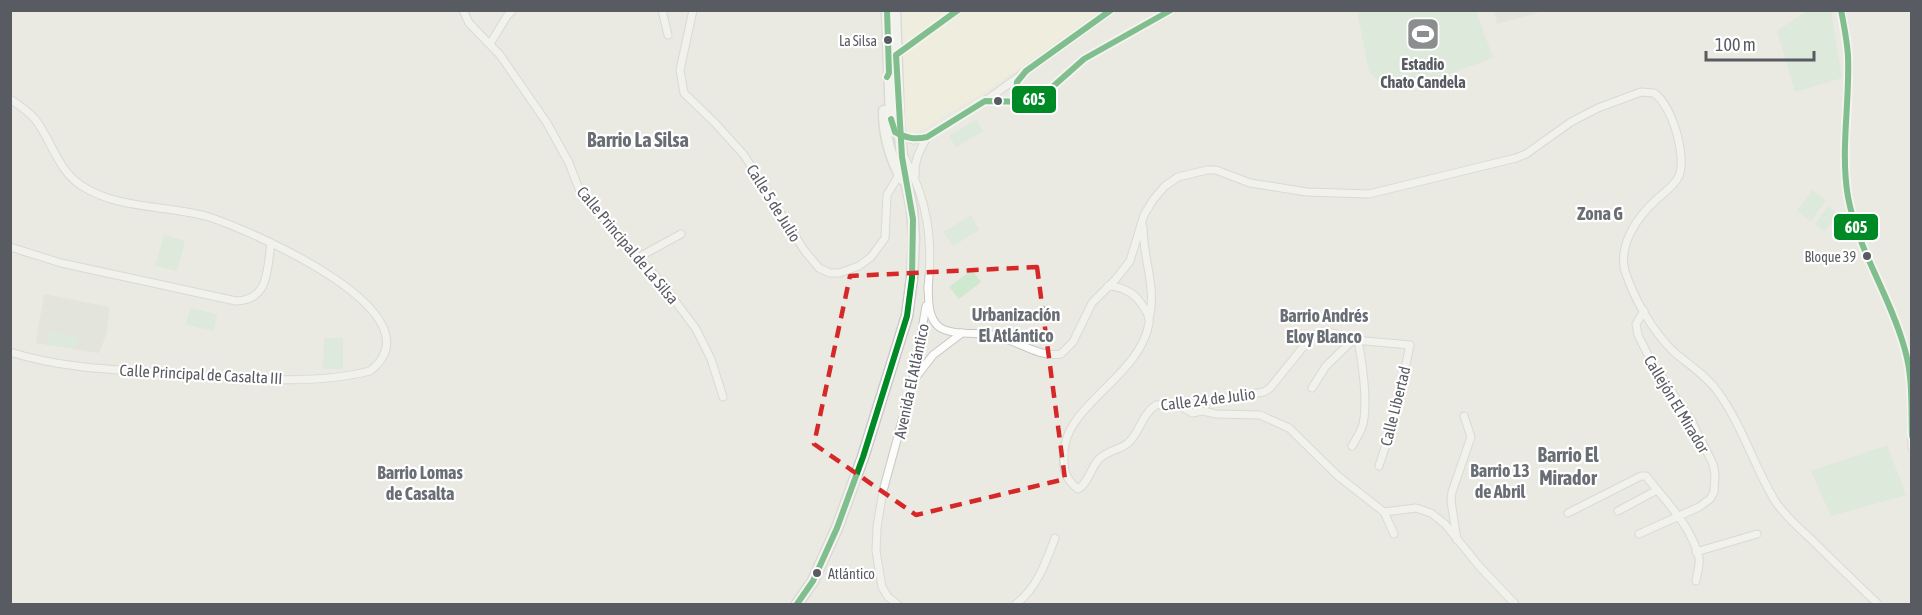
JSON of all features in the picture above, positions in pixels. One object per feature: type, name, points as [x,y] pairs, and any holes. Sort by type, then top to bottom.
[{"type":"main road","points":[[797,604],[813,581],[837,528],[863,457],[907,316],[914,237],[909,192],[903,167],[887,10]]},
{"type":"main road","points":[[895,10],[889,73],[891,118],[896,132],[900,135]]},
{"type":"main road","points":[[889,73],[884,84],[884,123],[890,155],[909,192]]},
{"type":"main road","points":[[884,123],[889,135],[902,153]]},
{"type":"street","name":"Calle Principal de La Silsa","points":[[464,10],[469,23],[500,55],[547,123],[569,163],[581,194],[639,257],[696,329],[711,359],[723,397]]},
{"type":"street","points":[[490,44],[513,10]]},
{"type":"street","points":[[662,10],[668,35]]},
{"type":"street","name":"Calle 5 de Julio","points":[[693,10],[680,70],[684,93],[744,155],[804,250],[819,268],[830,273],[839,273],[859,266],[871,257],[885,238],[887,195],[899,175]]},
{"type":"street","points":[[892,55],[959,10]]},
{"type":"street","points":[[900,135],[913,140],[927,137],[985,101],[1112,10]]},
{"type":"street","points":[[985,101],[1030,102],[1051,90],[1084,59],[1172,10]]},
{"type":"street","points":[[1841,10],[1849,54],[1845,159],[1848,197],[1864,247],[1908,345],[1911,448]]},
{"type":"street","points":[[1026,71],[1017,82],[1016,90],[1020,96],[1030,102]]},
{"type":"street","points":[[928,286],[929,310],[938,326],[951,332],[996,335],[1046,354],[1061,354],[1073,342],[1092,303],[1130,261],[1148,208],[1158,193],[1171,181],[1188,174],[1216,170],[1250,183],[1307,192],[1378,193],[1516,158],[1526,154],[1582,116],[1612,102],[1648,92],[1659,96],[1670,113],[1676,131],[1680,164],[1676,180],[1637,220],[1627,245],[1625,270],[1644,311],[1666,344],[1700,372],[1718,391],[1776,502],[1831,560],[1878,604]]},
{"type":"street","points":[[10,99],[36,120],[70,177],[82,186],[121,201],[206,216],[271,243],[264,285],[252,298],[236,301],[61,263],[10,247]]},
{"type":"street","points":[[915,177],[914,166],[917,156],[927,137]]},
{"type":"street","name":"Avenida El Atlántico","points":[[897,604],[888,597],[882,587],[876,539],[883,491],[913,381],[928,286],[931,250],[924,205],[915,177],[902,153]]},
{"type":"street","name":"Calle 24 de Julio","points":[[1143,222],[1152,305],[1149,319],[1137,351],[1069,432],[1064,456],[1067,478],[1078,489],[1081,488],[1104,454],[1130,441],[1150,409],[1161,403],[1181,404],[1264,392],[1317,333],[1328,332],[1356,339],[1410,345]]},
{"type":"street","points":[[639,257],[681,234]]},
{"type":"street","name":"Calle Principal de Casalta III","points":[[10,352],[51,363],[99,369],[282,380],[359,374],[370,371],[384,355],[386,337],[384,328],[372,311],[321,268],[271,243]]},
{"type":"street","points":[[1108,286],[1119,287],[1131,292],[1141,303],[1149,319]]},
{"type":"street","name":"Callejón El Mirador","points":[[1644,311],[1636,324],[1641,343],[1655,369],[1691,420],[1715,469],[1714,492],[1710,499],[1679,516]]},
{"type":"street","points":[[913,381],[933,355],[946,343],[964,332]]},
{"type":"street","points":[[1312,388],[1326,366],[1356,339],[1362,365],[1364,413],[1362,428],[1352,446]]},
{"type":"street","name":"Calle Libertad","points":[[1379,466],[1394,420],[1410,345]]},
{"type":"street","points":[[1181,404],[1192,413],[1203,411],[1216,414],[1260,415],[1281,424],[1297,434],[1338,476],[1384,512],[1394,534]]},
{"type":"street","points":[[1457,540],[1451,501],[1471,437],[1464,416]]},
{"type":"street","points":[[1568,513],[1641,476],[1646,476],[1679,516],[1699,560],[1696,581]]},
{"type":"street","points":[[1618,511],[1657,490]]},
{"type":"street","points":[[1384,512],[1409,508],[1424,510],[1444,524],[1515,604]]},
{"type":"street","points":[[1639,534],[1679,516]]},
{"type":"street","points":[[1696,552],[1757,534]]},
{"type":"street","points":[[1016,604],[1025,596],[1042,572],[1055,538]]},
{"type":"highlighted area","points":[[1037,267],[1065,479],[916,515],[814,444],[850,276]]},
{"type":"shaded area","points":[[1494,10],[1544,11],[1497,24]]},
{"type":"shaded area","points":[[900,11],[1100,11],[995,85],[914,135],[909,133],[904,123],[900,78]]},
{"type":"shaded area","points":[[44,294],[109,307],[107,332],[99,353],[36,343]]},
{"type":"green space","points":[[1808,10],[1831,11],[1842,78],[1795,92],[1777,31]]},
{"type":"green space","name":"Estadio Chato Candela","points":[[1357,11],[1476,11],[1493,58],[1402,91],[1387,90],[1369,71]]},
{"type":"green space","points":[[976,120],[983,131],[956,147],[949,136]]},
{"type":"green space","points":[[1812,190],[1826,200],[1811,221],[1797,211]]},
{"type":"green space","points":[[1828,206],[1837,214],[1825,231],[1815,224]]},
{"type":"green space","points":[[971,215],[979,230],[953,246],[944,232]]},
{"type":"green space","points":[[164,235],[185,241],[177,271],[155,266]]},
{"type":"green space","points":[[972,270],[981,282],[959,299],[949,287]]},
{"type":"green space","points":[[190,308],[217,314],[214,331],[186,325]]},
{"type":"green space","points":[[49,331],[77,336],[74,349],[46,344]]},
{"type":"green space","points":[[324,338],[343,338],[343,369],[323,369]]},
{"type":"green space","points":[[1887,445],[1906,495],[1831,516],[1811,471]]},
{"type":"transit line","name":"605","points":[[887,10],[889,73],[887,77]]},
{"type":"transit line","name":"605","points":[[797,604],[813,581],[837,528],[863,457],[907,316],[912,278],[913,219],[902,157],[896,55],[958,10]]},
{"type":"transit line","name":"605","points":[[1030,102],[1020,96],[1016,90],[1017,82],[1026,71],[1111,10]]},
{"type":"transit line","name":"605","points":[[891,119],[895,132],[911,138],[923,138],[985,101],[1026,102],[1040,98],[1084,59],[1171,10]]},
{"type":"transit line","name":"605","points":[[1841,10],[1848,56],[1845,144],[1848,197],[1859,236],[1892,311],[1908,361],[1912,436]]},
{"type":"place","name":"Estadio Chato Candela","points":[[1423,34]]},
{"type":"place","name":"La Silsa","points":[[888,40]]},
{"type":"place","name":"Bloque 39","points":[[1867,256]]},
{"type":"place","name":"Atlántico","points":[[817,573]]},
{"type":"district","name":"Barrio La Silsa","points":[[638,140]]},
{"type":"district","name":"Zona G","points":[[1600,214]]},
{"type":"district","name":"Urbanización El Atlántico","points":[[1016,325]]},
{"type":"district","name":"Barrio Andrés Eloy Blanco","points":[[1324,326]]},
{"type":"district","name":"Barrio El Mirador","points":[[1568,466]]},
{"type":"district","name":"Barrio 13 de Abril","points":[[1500,481]]},
{"type":"district","name":"Barrio Lomas de Casalta","points":[[420,483]]}]
